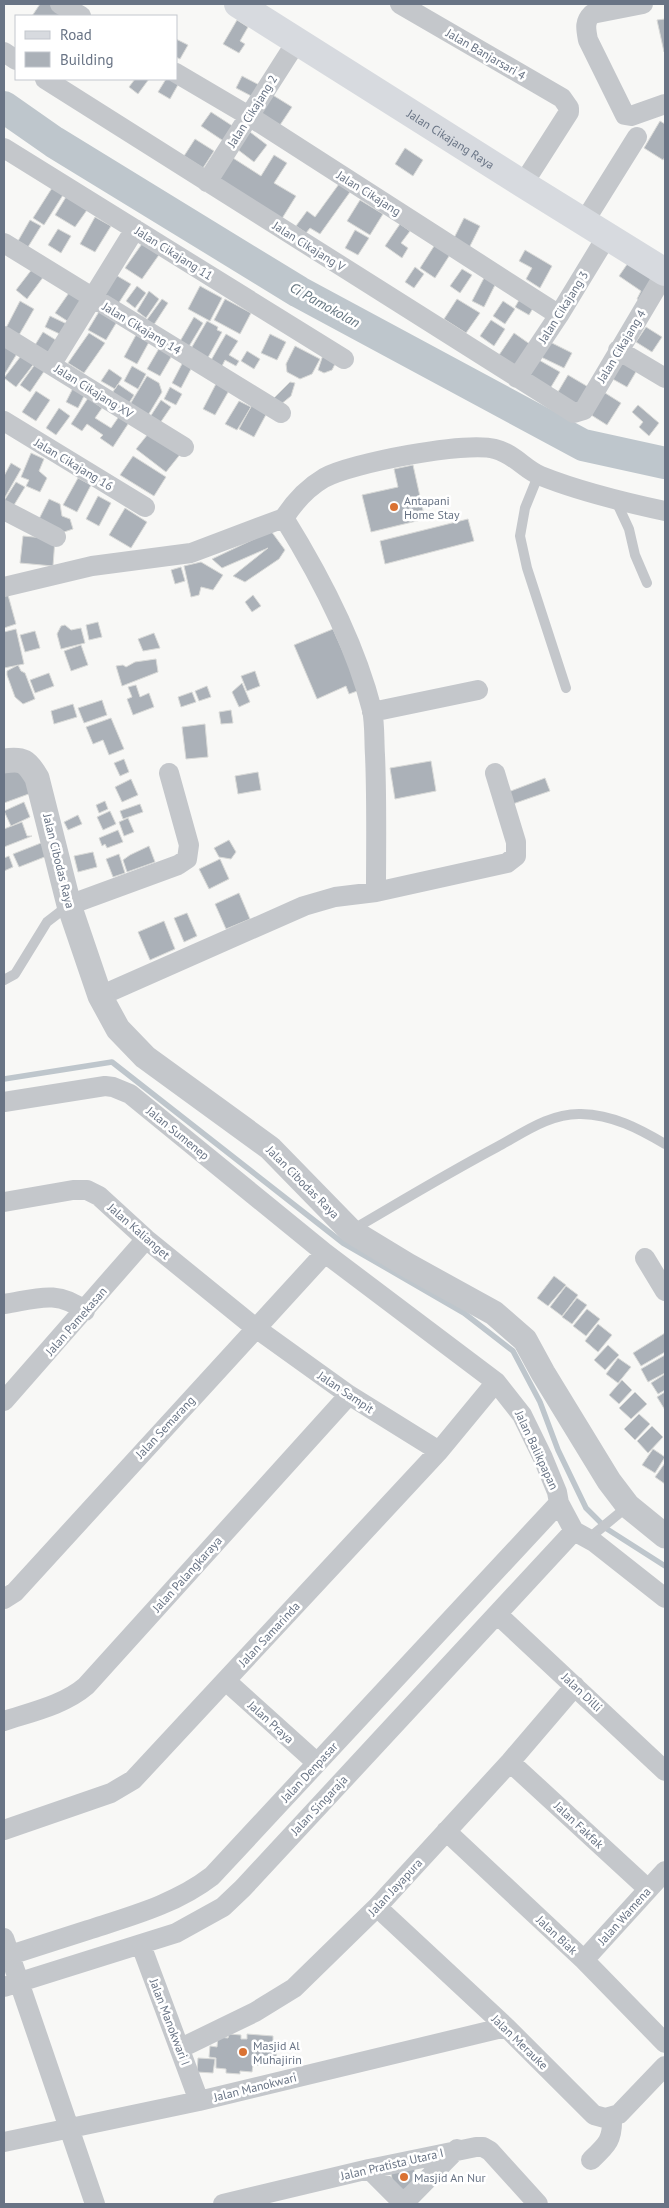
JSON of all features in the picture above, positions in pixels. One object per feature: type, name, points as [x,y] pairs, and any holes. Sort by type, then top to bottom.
[{"type":"main road","name":"Jalan Cikajang Raya","points":[[238,4],[522,184],[664,269]]},
{"type":"street","points":[[60,4],[79,15]]},
{"type":"street","name":"Jalan Banjarsari 4","points":[[400,4],[562,98],[569,108],[565,119],[522,184]]},
{"type":"street","points":[[643,4],[599,12],[587,19],[588,40],[625,115],[631,116],[665,104]]},
{"type":"street","name":"Jalan Cikajang 2","points":[[207,182],[297,41]]},
{"type":"street","points":[[4,52],[15,59]]},
{"type":"street","name":"Jalan Cikajang","points":[[178,74],[249,116],[559,315]]},
{"type":"street","name":"Jalan Cikajang V","points":[[47,80],[574,413]]},
{"type":"street","points":[[584,222],[637,137]]},
{"type":"street","name":"Jalan Cikajang 11","points":[[4,148],[344,359]]},
{"type":"street","points":[[51,365],[135,230]]},
{"type":"street","name":"Jalan Cikajang 3","points":[[518,378],[607,236]]},
{"type":"street","name":"Jalan Cikajang 14","points":[[4,243],[281,413]]},
{"type":"street","name":"Jalan Cikajang 4","points":[[574,413],[584,410],[664,269]]},
{"type":"street","name":"Jalan Cikajang XV","points":[[4,336],[184,447]]},
{"type":"street","points":[[618,350],[665,378]]},
{"type":"street","name":"Jalan Cikajang 16","points":[[4,422],[145,507]]},
{"type":"street","points":[[4,587],[92,566],[191,553],[284,518],[296,500],[326,478],[342,471],[427,452],[474,446],[495,449],[511,455],[538,476],[615,500],[665,511]]},
{"type":"street","points":[[4,510],[56,537]]},
{"type":"street","points":[[284,518],[303,548],[332,605],[359,669],[372,712],[377,798],[376,892]]},
{"type":"street","points":[[372,712],[478,690]]},
{"type":"street","name":"Jalan Cibodas Raya","points":[[4,761],[20,760],[26,762],[37,778],[69,905],[100,996],[118,1030],[146,1057],[270,1148],[351,1231],[407,1265],[494,1312],[525,1340],[609,1481],[619,1514],[648,1524],[665,1536]]},
{"type":"street","points":[[100,996],[304,906],[335,897],[376,892],[507,863],[516,856],[516,842],[495,772]]},
{"type":"street","points":[[69,905],[178,865],[187,859],[189,845],[169,773]]},
{"type":"street","name":"Jalan Sumenep","points":[[4,1102],[105,1086],[122,1090],[130,1094],[325,1254]]},
{"type":"street","name":"Jalan Kalianget","points":[[4,1202],[73,1190],[87,1190],[99,1196],[146,1239],[256,1328]]},
{"type":"street","name":"Jalan Pamekasan","points":[[4,1401],[85,1311],[146,1239]]},
{"type":"street","name":"Jalan Semarang","points":[[4,1599],[15,1592],[325,1254]]},
{"type":"street","name":"Jalan Balikpapan","points":[[325,1254],[496,1382],[510,1396],[522,1415],[557,1492],[558,1503],[587,1534],[665,1598]]},
{"type":"street","points":[[645,1258],[665,1291]]},
{"type":"street","points":[[4,1304],[62,1298],[74,1302],[85,1311]]},
{"type":"street","name":"Jalan Sampit","points":[[256,1328],[349,1395],[439,1451]]},
{"type":"street","name":"Jalan Samarinda","points":[[4,1830],[111,1793],[134,1780],[439,1451],[496,1382]]},
{"type":"street","name":"Jalan Palangkaraya","points":[[4,1721],[63,1701],[76,1695],[86,1686],[349,1395]]},
{"type":"street","name":"Jalan Denpasar","points":[[10,1965],[194,1890],[212,1876],[558,1503]]},
{"type":"street","name":"Jalan Singaraja","points":[[10,1965],[141,1945],[176,1933],[223,1906],[243,1888],[497,1614],[587,1534]]},
{"type":"street","name":"Jalan Dilli","points":[[497,1614],[665,1771]]},
{"type":"street","name":"Jalan Praya","points":[[226,1681],[317,1763]]},
{"type":"street","name":"Jalan Jayapura","points":[[181,2048],[255,2012],[294,1988],[377,1907],[510,1762],[575,1686]]},
{"type":"street","name":"Jalan Fakfak","points":[[510,1762],[648,1889]]},
{"type":"street","name":"Jalan Biak","points":[[446,1831],[584,1960],[665,2043]]},
{"type":"street","name":"Jalan Wamena","points":[[584,1960],[665,1871]]},
{"type":"street","name":"Jalan Merauke","points":[[377,1907],[506,2028],[594,2115],[600,2118],[612,2117]]},
{"type":"street","name":"Jalan Manokwari I","points":[[141,1945],[181,2048],[199,2101]]},
{"type":"street","points":[[10,1965],[96,2204]]},
{"type":"street","name":"Jalan Manokwari","points":[[4,2142],[199,2101],[348,2064],[506,2028]]},
{"type":"street","points":[[591,2160],[610,2140],[613,2130],[612,2117],[619,2114],[665,2066]]},
{"type":"street","name":"Jalan Pratista Utara I","points":[[223,2204],[457,2149],[483,2147],[490,2151],[538,2204]]},
{"type":"street","points":[[369,2169],[404,2204],[457,2149]]},
{"type":"lane","points":[[538,476],[525,508],[520,536],[528,568],[566,688]]},
{"type":"lane","points":[[615,500],[629,529],[635,555],[647,583]]},
{"type":"lane","points":[[4,980],[15,974],[48,922],[69,905]]},
{"type":"lane","points":[[351,1231],[445,1175],[552,1118],[579,1114],[609,1117],[641,1129],[665,1144]]},
{"type":"lane","points":[[587,1534],[619,1514]]},
{"type":"building","points":[[40,4],[55,4],[64,10],[60,15],[33,15]]},
{"type":"building","points":[[665,19],[665,52],[664,52],[657,20]]},
{"type":"building","points":[[237,20],[248,27],[240,41],[245,44],[239,53],[223,44]]},
{"type":"building","points":[[178,40],[188,45],[180,59],[178,58]]},
{"type":"building","points":[[242,76],[265,88],[259,100],[236,88]]},
{"type":"building","points":[[134,80],[148,80],[138,94],[129,87]]},
{"type":"building","points":[[165,80],[174,80],[179,83],[170,99],[158,92]]},
{"type":"building","points":[[271,94],[292,107],[280,125],[260,113]]},
{"type":"building","points":[[211,112],[234,127],[225,142],[201,126]]},
{"type":"building","points":[[660,121],[665,124],[665,157],[663,160],[644,148]]},
{"type":"building","points":[[250,132],[267,145],[254,162],[237,149]]},
{"type":"building","points":[[195,139],[214,151],[203,168],[184,156]]},
{"type":"building","points":[[405,148],[423,160],[413,176],[395,164]]},
{"type":"building","points":[[274,155],[287,163],[274,183],[296,196],[281,220],[218,181],[233,158],[261,176]]},
{"type":"building","points":[[339,184],[350,192],[320,234],[310,228],[306,233],[296,226],[307,211],[315,217]]},
{"type":"building","points":[[52,188],[63,195],[44,225],[33,218]]},
{"type":"building","points":[[66,197],[87,210],[75,227],[55,215]]},
{"type":"building","points":[[360,200],[383,214],[370,235],[347,221]]},
{"type":"building","points":[[95,217],[111,226],[95,252],[80,244]]},
{"type":"building","points":[[464,218],[480,226],[468,250],[452,242]]},
{"type":"building","points":[[30,220],[41,226],[28,247],[18,241]]},
{"type":"building","points":[[400,224],[410,231],[401,243],[408,248],[402,258],[385,246]]},
{"type":"building","points":[[58,229],[71,236],[61,253],[48,245]]},
{"type":"building","points":[[355,230],[369,238],[358,255],[345,248]]},
{"type":"building","points":[[438,240],[453,250],[435,278],[420,268]]},
{"type":"building","points":[[144,241],[161,252],[142,279],[125,268]]},
{"type":"building","points":[[525,250],[552,266],[540,288],[526,279],[532,268],[519,261]]},
{"type":"building","points":[[628,263],[658,283],[646,303],[637,299],[641,291],[619,276]]},
{"type":"building","points":[[36,264],[47,272],[27,299],[16,290]]},
{"type":"building","points":[[415,267],[424,274],[414,288],[405,282]]},
{"type":"building","points":[[462,269],[472,275],[460,293],[450,286]]},
{"type":"building","points":[[114,274],[131,284],[118,304],[101,293]]},
{"type":"building","points":[[484,278],[496,283],[484,307],[472,301]]},
{"type":"building","points":[[137,286],[146,293],[135,308],[126,301]]},
{"type":"building","points":[[200,286],[222,298],[210,321],[188,309]]},
{"type":"building","points":[[73,287],[93,300],[75,326],[55,313]]},
{"type":"building","points":[[149,291],[159,299],[146,318],[137,311]]},
{"type":"building","points":[[522,295],[536,303],[529,315],[515,307]]},
{"type":"building","points":[[162,299],[168,303],[153,326],[146,321]]},
{"type":"building","points":[[225,299],[251,313],[240,334],[214,320]]},
{"type":"building","points":[[457,299],[480,313],[466,333],[444,319]]},
{"type":"building","points":[[20,301],[34,309],[19,335],[6,328]]},
{"type":"building","points":[[503,301],[515,309],[505,324],[493,316]]},
{"type":"building","points":[[103,305],[121,315],[106,340],[88,330]]},
{"type":"building","points":[[50,316],[69,325],[64,336],[45,327]]},
{"type":"building","points":[[194,317],[203,323],[188,348],[179,343]]},
{"type":"building","points":[[491,320],[505,329],[494,346],[480,336]]},
{"type":"building","points":[[207,321],[218,327],[217,330],[222,332],[206,361],[189,352]]},
{"type":"building","points":[[646,327],[662,337],[652,352],[636,342]]},
{"type":"building","points":[[43,332],[59,342],[50,355],[35,345]]},
{"type":"building","points":[[89,333],[105,343],[84,373],[68,363]]},
{"type":"building","points":[[514,333],[534,347],[519,368],[499,355]]},
{"type":"building","points":[[226,334],[238,341],[229,355],[239,361],[236,366],[225,360],[221,368],[210,362]]},
{"type":"building","points":[[270,334],[286,342],[277,360],[261,353]]},
{"type":"building","points":[[136,335],[149,342],[137,364],[124,357]]},
{"type":"building","points":[[550,342],[572,353],[564,368],[541,357]]},
{"type":"building","points":[[161,345],[174,352],[160,376],[147,369]]},
{"type":"building","points":[[295,346],[320,359],[312,374],[300,379],[287,372],[286,364]]},
{"type":"building","points":[[4,347],[18,352],[4,375]]},
{"type":"building","points":[[247,351],[260,359],[254,369],[241,361]]},
{"type":"building","points":[[24,352],[36,361],[16,387],[4,378]]},
{"type":"building","points":[[323,355],[336,362],[332,370],[324,373],[318,370]]},
{"type":"building","points":[[623,355],[640,365],[627,387],[609,377]]},
{"type":"building","points":[[539,360],[560,372],[548,392],[527,380]]},
{"type":"building","points":[[183,362],[192,367],[181,388],[172,383]]},
{"type":"building","points":[[36,363],[45,370],[30,392],[20,385]]},
{"type":"building","points":[[132,366],[146,374],[138,389],[124,381]]},
{"type":"building","points":[[109,369],[122,378],[115,389],[101,381]]},
{"type":"building","points":[[568,375],[590,388],[578,409],[555,397]]},
{"type":"building","points":[[147,376],[159,383],[162,392],[147,417],[129,406]]},
{"type":"building","points":[[218,380],[231,387],[215,415],[203,409]]},
{"type":"building","points":[[290,382],[295,383],[291,396],[280,405],[273,399]]},
{"type":"building","points":[[118,384],[134,395],[126,408],[109,398]]},
{"type":"building","points":[[170,387],[182,394],[176,405],[164,399]]},
{"type":"building","points":[[73,388],[85,394],[78,408],[66,402]]},
{"type":"building","points":[[36,391],[50,400],[36,421],[22,412]]},
{"type":"building","points":[[602,391],[621,403],[607,425],[588,413]]},
{"type":"building","points":[[88,398],[102,408],[95,418],[111,428],[120,415],[130,421],[113,447],[100,438],[103,435],[87,424],[82,431],[71,424]]},
{"type":"building","points":[[161,400],[171,407],[160,423],[150,417]]},
{"type":"building","points":[[239,401],[251,407],[237,430],[225,424]]},
{"type":"building","points":[[254,401],[269,409],[254,437],[239,429]]},
{"type":"building","points":[[638,405],[659,423],[649,436],[639,427],[643,422],[632,412]]},
{"type":"building","points":[[59,408],[70,416],[56,435],[46,428]]},
{"type":"building","points":[[152,429],[182,452],[166,472],[136,449]]},
{"type":"building","points":[[31,453],[44,459],[39,471],[47,478],[40,492],[26,486],[29,480],[21,477]]},
{"type":"building","points":[[133,456],[166,477],[154,496],[120,475]]},
{"type":"building","points":[[11,463],[21,469],[4,499],[4,476]]},
{"type":"building","name":"Antapani Home Stay","points":[[413,465],[425,519],[371,532],[362,495],[398,487],[394,469]]},
{"type":"building","points":[[78,478],[91,485],[77,512],[63,505]]},
{"type":"building","points":[[16,482],[25,487],[11,510],[4,501]]},
{"type":"building","points":[[98,496],[111,503],[99,526],[86,519]]},
{"type":"building","points":[[49,499],[60,504],[62,516],[70,519],[73,529],[61,533],[37,523]]},
{"type":"building","points":[[125,508],[147,522],[131,548],[109,535]]},
{"type":"building","points":[[468,519],[474,541],[385,564],[380,541]]},
{"type":"building","points":[[271,531],[285,550],[279,559],[245,582],[233,576],[268,548],[222,568],[212,559]]},
{"type":"building","points":[[23,536],[55,539],[53,566],[20,563]]},
{"type":"building","points":[[201,562],[223,575],[213,590],[201,587],[199,595],[191,597],[184,566]]},
{"type":"building","points":[[181,567],[185,581],[175,584],[171,570]]},
{"type":"building","points":[[8,595],[16,624],[4,628],[4,596]]},
{"type":"building","points":[[253,595],[261,606],[252,612],[245,602]]},
{"type":"building","points":[[98,622],[102,637],[89,640],[86,625]]},
{"type":"building","points":[[65,625],[71,630],[81,628],[85,643],[61,649],[57,634],[61,626]]},
{"type":"building","points":[[16,629],[24,664],[4,668],[4,632]]},
{"type":"building","points":[[333,629],[360,690],[349,694],[346,686],[317,699],[294,645]]},
{"type":"building","points":[[35,631],[40,648],[25,652],[20,635]]},
{"type":"building","points":[[154,633],[160,648],[143,651],[138,639]]},
{"type":"building","points":[[81,645],[88,665],[71,671],[64,651]]},
{"type":"building","points":[[156,659],[158,672],[122,686],[116,666],[123,665],[126,667],[135,662]]},
{"type":"building","points":[[18,665],[21,671],[25,673],[35,699],[23,704],[15,697],[7,675],[7,671]]},
{"type":"building","points":[[255,671],[260,686],[247,691],[241,676]]},
{"type":"building","points":[[49,673],[54,686],[35,693],[30,680]]},
{"type":"building","points":[[242,683],[250,702],[239,707],[232,692]]},
{"type":"building","points":[[136,685],[140,697],[149,693],[154,707],[133,715],[127,699],[132,697],[128,687]]},
{"type":"building","points":[[207,686],[211,697],[199,701],[195,691]]},
{"type":"building","points":[[192,692],[196,702],[181,707],[178,697]]},
{"type":"building","points":[[102,700],[107,715],[84,723],[78,708]]},
{"type":"building","points":[[73,704],[77,717],[54,724],[51,711]]},
{"type":"building","points":[[231,710],[233,723],[221,724],[219,712]]},
{"type":"building","points":[[111,718],[124,749],[109,755],[103,740],[93,744],[86,727]]},
{"type":"building","points":[[205,724],[208,757],[186,759],[182,727]]},
{"type":"building","points":[[124,759],[129,772],[120,776],[114,763]]},
{"type":"building","points":[[431,761],[436,791],[395,799],[390,768]]},
{"type":"building","points":[[23,763],[34,792],[4,803],[4,771]]},
{"type":"building","points":[[258,772],[261,790],[238,794],[235,776]]},
{"type":"building","points":[[545,778],[550,791],[507,806],[503,794]]},
{"type":"building","points":[[131,779],[138,795],[122,802],[115,787]]},
{"type":"building","points":[[105,801],[108,809],[99,813],[96,805]]},
{"type":"building","points":[[24,802],[30,817],[11,826],[4,811]]},
{"type":"building","points":[[140,804],[143,812],[123,819],[120,811]]},
{"type":"building","points":[[110,811],[116,824],[103,830],[97,817]]},
{"type":"building","points":[[78,815],[82,824],[68,830],[64,822]]},
{"type":"building","points":[[128,818],[134,832],[124,836],[119,822]]},
{"type":"building","points":[[22,822],[27,836],[32,836],[4,847],[4,829]]},
{"type":"building","points":[[118,830],[123,842],[107,848],[105,844],[102,846],[99,838]]},
{"type":"building","points":[[229,840],[236,852],[231,859],[219,857],[214,848]]},
{"type":"building","points":[[41,843],[47,856],[19,867],[13,854]]},
{"type":"building","points":[[149,846],[155,862],[127,872],[123,860]]},
{"type":"building","points":[[93,852],[97,867],[78,872],[74,856]]},
{"type":"building","points":[[119,854],[125,873],[113,877],[106,859]]},
{"type":"building","points":[[9,856],[13,867],[4,871],[4,858]]},
{"type":"building","points":[[220,859],[229,879],[209,889],[199,869]]},
{"type":"building","points":[[239,893],[250,919],[226,929],[215,904]]},
{"type":"building","points":[[187,913],[197,936],[184,942],[174,918]]},
{"type":"building","points":[[164,921],[175,949],[150,960],[138,932]]},
{"type":"building","points":[[554,1276],[566,1285],[548,1306],[537,1298]]},
{"type":"building","points":[[566,1286],[578,1295],[562,1316],[550,1307]]},
{"type":"building","points":[[577,1298],[587,1305],[572,1324],[562,1317]]},
{"type":"building","points":[[587,1309],[600,1319],[586,1336],[573,1326]]},
{"type":"building","points":[[598,1324],[612,1335],[598,1352],[585,1341]]},
{"type":"building","points":[[665,1333],[665,1352],[641,1366],[633,1353]]},
{"type":"building","points":[[608,1345],[619,1355],[605,1370],[594,1360]]},
{"type":"building","points":[[665,1355],[665,1373],[648,1382],[641,1369]]},
{"type":"building","points":[[618,1358],[631,1367],[618,1383],[606,1374]]},
{"type":"building","points":[[665,1374],[665,1390],[658,1394],[651,1383]]},
{"type":"building","points":[[622,1380],[632,1390],[619,1404],[609,1395]]},
{"type":"building","points":[[635,1392],[647,1404],[631,1419],[619,1408]]},
{"type":"building","points":[[665,1392],[665,1410],[657,1397]]},
{"type":"building","points":[[639,1414],[650,1424],[635,1440],[624,1429]]},
{"type":"building","points":[[652,1426],[663,1437],[648,1453],[637,1441]]},
{"type":"building","points":[[653,1449],[665,1457],[655,1473],[642,1465]]},
{"type":"building","points":[[665,1463],[665,1484],[655,1477]]},
{"type":"building","name":"Masjid Al Muhajirin","points":[[229,2034],[241,2035],[241,2039],[247,2039],[247,2034],[273,2036],[273,2044],[277,2044],[276,2059],[272,2058],[271,2066],[253,2065],[252,2072],[240,2071],[240,2074],[226,2073],[226,2069],[216,2068],[216,2058],[209,2057],[210,2046],[217,2047],[218,2037],[228,2038]]},
{"type":"building","points":[[198,2058],[215,2059],[213,2073],[197,2072]]},
{"type":"building","name":"Masjid An Nur","points":[[413,2163],[418,2187],[394,2191],[390,2167]]},
{"type":"waterway","name":"Ci Pamokolan","points":[[4,107],[54,142],[299,292],[583,445],[665,463]]},
{"type":"waterway","points":[[4,1079],[112,1062],[343,1243],[464,1313],[513,1351],[540,1402],[558,1450],[586,1508],[607,1529],[665,1566]]},
{"type":"place","name":"Antapani Home Stay","points":[[394,507]]},
{"type":"place","name":"Masjid Al Muhajirin","points":[[243,2052]]},
{"type":"place","name":"Masjid An Nur","points":[[404,2177]]}]
